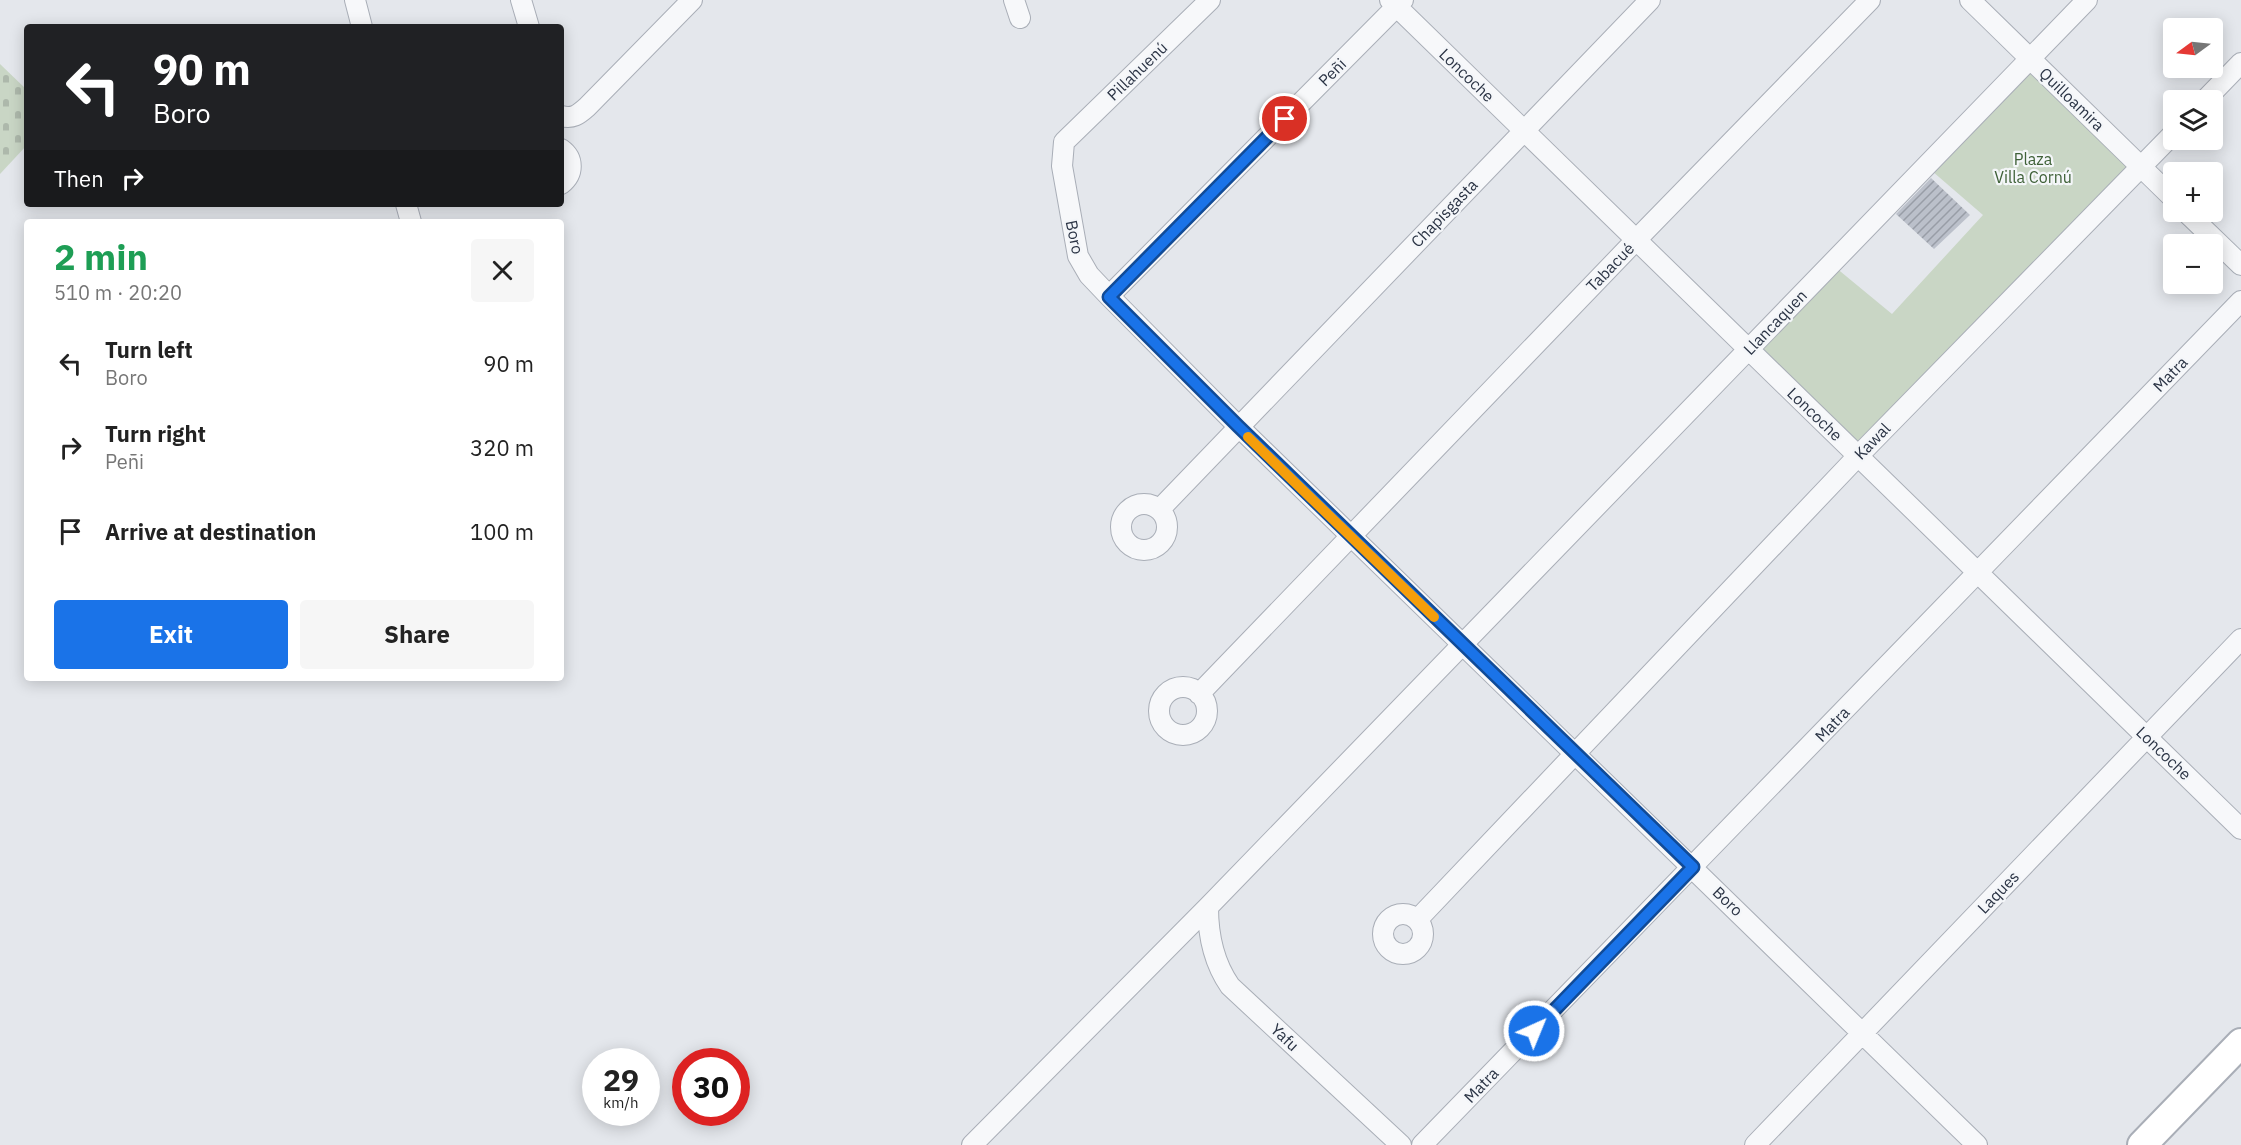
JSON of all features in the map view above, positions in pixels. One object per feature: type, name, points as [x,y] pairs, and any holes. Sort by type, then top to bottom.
[{"type":"main road","points":[[2142,1145],[2241,1043]]},
{"type":"street","points":[[356,0],[361,24]]},
{"type":"street","points":[[522,0],[528,24]]},
{"type":"street","points":[[564,117],[569,118],[577,115],[587,107],[692,0]]},
{"type":"street","name":"Pillahuenú","points":[[1064,142],[1210,0]]},
{"type":"street","name":"Chapisgasta","points":[[1160,509],[1650,0]]},
{"type":"street","name":"Tabacué","points":[[1199,694],[1870,0]]},
{"type":"street","name":"Quilloamira","points":[[1970,0],[2163,188]]},
{"type":"street","name":"Llancaquen","points":[[972,1145],[1208,907],[2087,0]]},
{"type":"street","name":"Loncoche","points":[[1396,2],[1524,131],[2241,829]]},
{"type":"street","name":"Peñi","points":[[1109,297],[1396,2]]},
{"type":"street","points":[[2215,90],[2241,63]]},
{"type":"street","name":"Boro","points":[[1064,142],[1062,166],[1078,256],[1089,274],[1109,297],[1238,426],[1862,1032],[1966,1141]]},
{"type":"street","name":"Kawal","points":[[1418,920],[1858,456],[2163,144]]},
{"type":"street","points":[[564,152],[571,163],[569,176],[564,181]]},
{"type":"street","points":[[2196,222],[2241,265]]},
{"type":"street","name":"Matra","points":[[1422,1145],[2241,301]]},
{"type":"street","name":"Laques","points":[[1755,1145],[2241,639]]},
{"type":"street","name":"Yafu","points":[[1208,907],[1208,927],[1216,958],[1222,975],[1230,986],[1401,1145]]},
{"type":"green space","points":[[0,64],[24,87],[24,148],[0,174]]},
{"type":"green space","name":"Plaza Villa Cornú","points":[[2029,67],[2130,166],[1858,448],[1759,349],[1835,267],[1892,314],[1983,215],[1932,171]]},
{"type":"building","points":[[1931,178],[1970,215],[1934,249],[1896,214]]},
{"type":"slow traffic","points":[[1248,437],[1434,617]]},
{"type":"route","points":[[1285,119],[1109,297],[1238,426],[1693,867],[1534,1031]]}]
